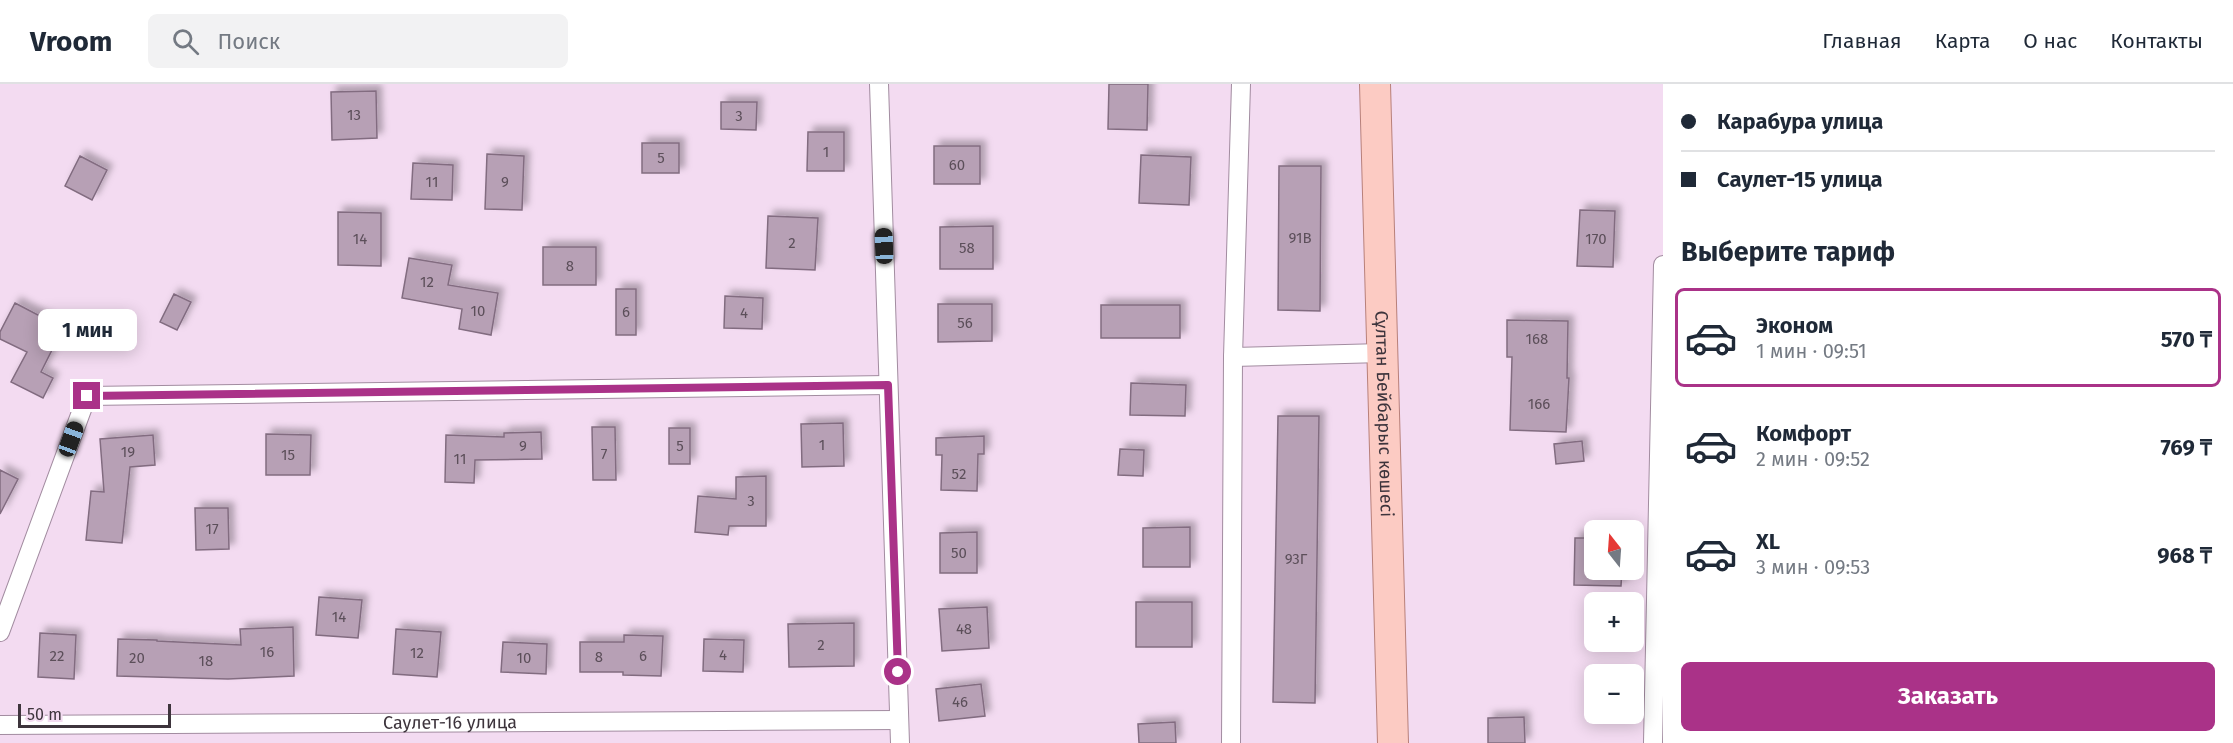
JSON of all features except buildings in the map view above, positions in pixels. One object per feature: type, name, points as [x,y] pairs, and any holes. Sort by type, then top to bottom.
[{"type":"main road","name":"Сұлтан Бейбарыс көшесі","points":[[1375,84],[1393,743]]},
{"type":"street","points":[[879,84],[900,743]]},
{"type":"street","points":[[1231,743],[1233,357],[1241,84]]},
{"type":"street","points":[[1653,743],[1663,265]]},
{"type":"street","points":[[1233,357],[1382,353]]},
{"type":"street","points":[[0,632],[87,396],[888,385]]},
{"type":"street","name":"Саулет-16 улица","points":[[0,725],[899,720]]},
{"type":"route","points":[[87,396],[888,385],[898,672]]}]
